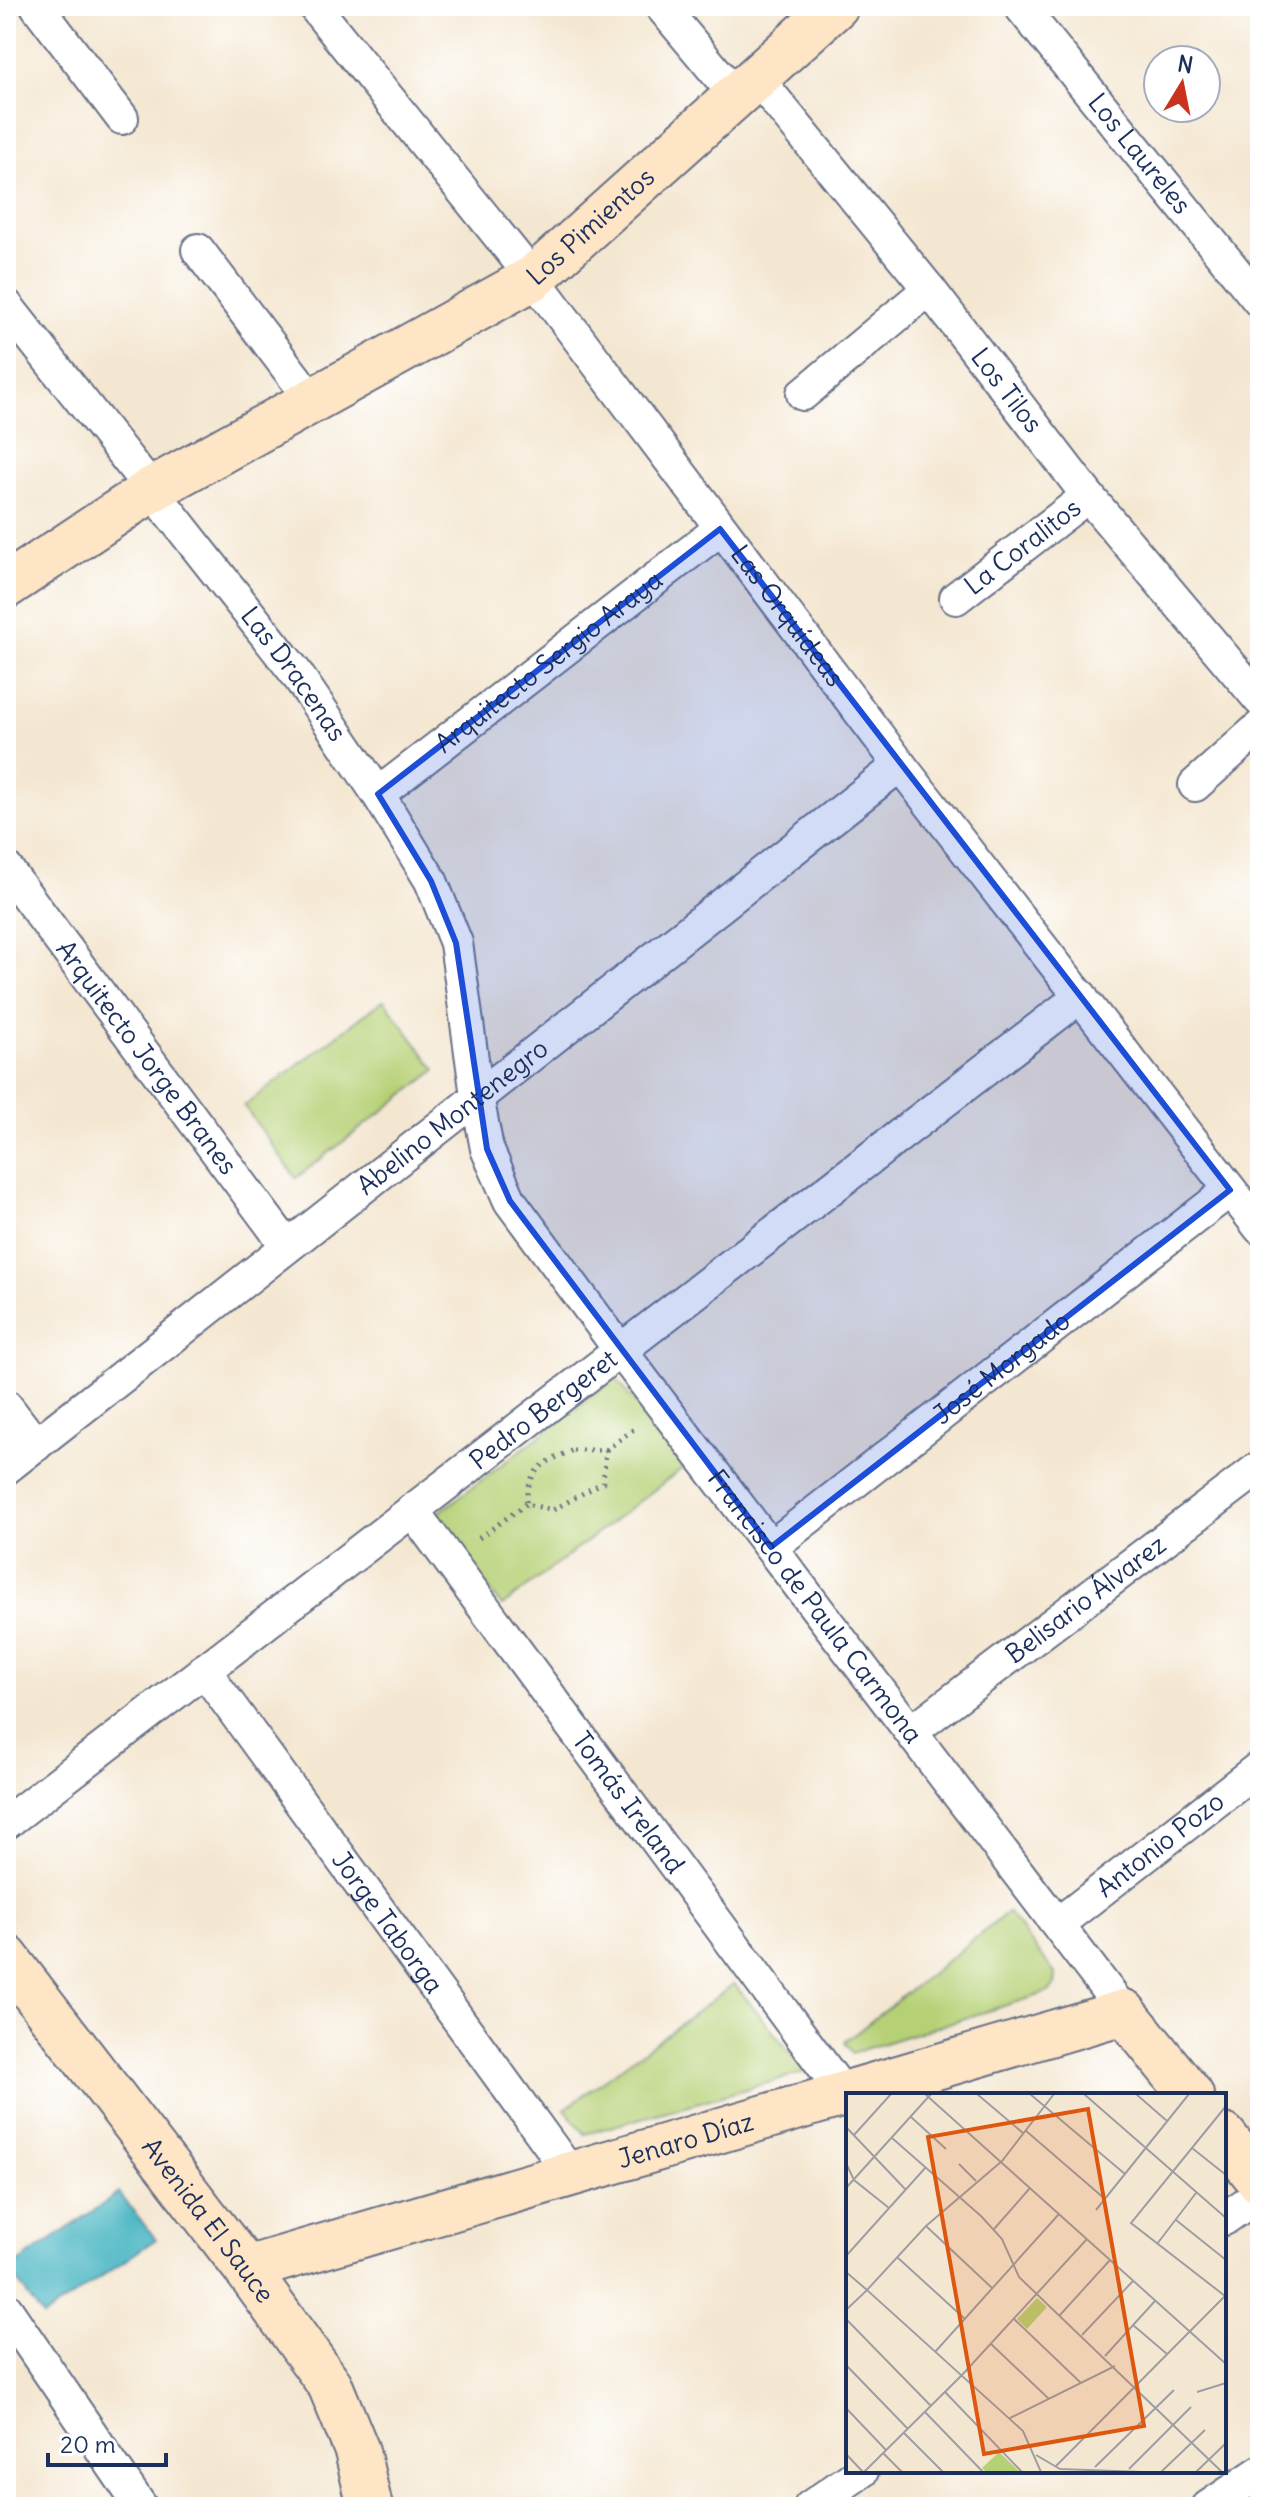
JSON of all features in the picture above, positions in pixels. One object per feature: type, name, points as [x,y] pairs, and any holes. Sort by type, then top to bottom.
[{"type":"street","points":[[37,6],[122,118]]},
{"type":"street","name":"Las Orquídeas","points":[[314,6],[533,278],[900,765],[1260,1228]]},
{"type":"street","name":"Los Tilos","points":[[661,6],[746,87],[929,289],[1088,496],[1260,700]]},
{"type":"street","name":"Los Pimientos","points":[[6,586],[151,490],[533,278],[836,6]]},
{"type":"street","name":"Los Laureles","points":[[1020,6],[1260,302]]},
{"type":"street","points":[[198,250],[311,399]]},
{"type":"street","points":[[803,394],[929,289]]},
{"type":"street","name":"Las Dracenas","points":[[6,305],[296,673],[378,794],[431,881],[456,943],[477,1096]]},
{"type":"street","name":"La Coralitos","points":[[956,598],[1088,496]]},
{"type":"street","name":"Arquitecto Sergio Araya","points":[[378,794],[720,529]]},
{"type":"street","points":[[1195,785],[1260,727]]},
{"type":"street","name":"Abelino Montenegro","points":[[6,1468],[900,765]]},
{"type":"street","name":"Arquitecto Jorge Branes","points":[[6,868],[287,1246]]},
{"type":"street","name":"Pedro Bergeret","points":[[6,1823],[1081,996]]},
{"type":"street","name":"Francisco de Paula Carmona","points":[[477,1096],[487,1149],[510,1201],[1124,2012],[1189,2093]]},
{"type":"street","name":"José Morgado","points":[[771,1547],[1230,1190]]},
{"type":"street","points":[[6,1406],[36,1445]]},
{"type":"street","name":"Belisario Álvarez","points":[[912,1731],[1260,1467]]},
{"type":"street","name":"Tomás Ireland","points":[[412,1510],[844,2094]]},
{"type":"street","name":"Jorge Taborga","points":[[204,1670],[571,2174]]},
{"type":"street","name":"Antonio Pozo","points":[[1059,1923],[1260,1767]]},
{"type":"street","name":"Avenida El Sauce","points":[[6,1957],[246,2269],[330,2385],[357,2451],[370,2507]]},
{"type":"street","name":"Jenaro Díaz","points":[[847,2093],[1124,2012]]},
{"type":"street","name":"Jenaro Díaz","points":[[246,2269],[844,2094]]},
{"type":"street","points":[[1226,2138],[1260,2181]]},
{"type":"street","points":[[1226,2218],[1260,2194]]},
{"type":"street","points":[[6,2309],[141,2507]]},
{"type":"street","points":[[1208,2507],[1260,2472]]},
{"type":"street","points":[[810,2507],[859,2473]]},
{"type":"path","points":[[449,1560],[526,1504],[553,1510],[603,1482],[606,1450],[573,1450],[544,1463],[528,1482],[526,1504]]},
{"type":"highlighted area","points":[[720,529],[1230,1190],[771,1547],[510,1201],[487,1149],[456,943],[431,881],[378,794]]},
{"type":"green space","points":[[384,1000],[436,1070],[296,1178],[244,1106]]},
{"type":"green space","points":[[616,1378],[684,1467],[502,1606],[433,1517]]},
{"type":"green space","points":[[1008,1912],[1056,1975],[1055,1984],[1049,1992],[852,2053],[845,2042]]},
{"type":"green space","points":[[734,1984],[806,2072],[585,2134],[565,2109]]},
{"type":"water","points":[[119,2193],[156,2239],[43,2317],[9,2269]]}]
